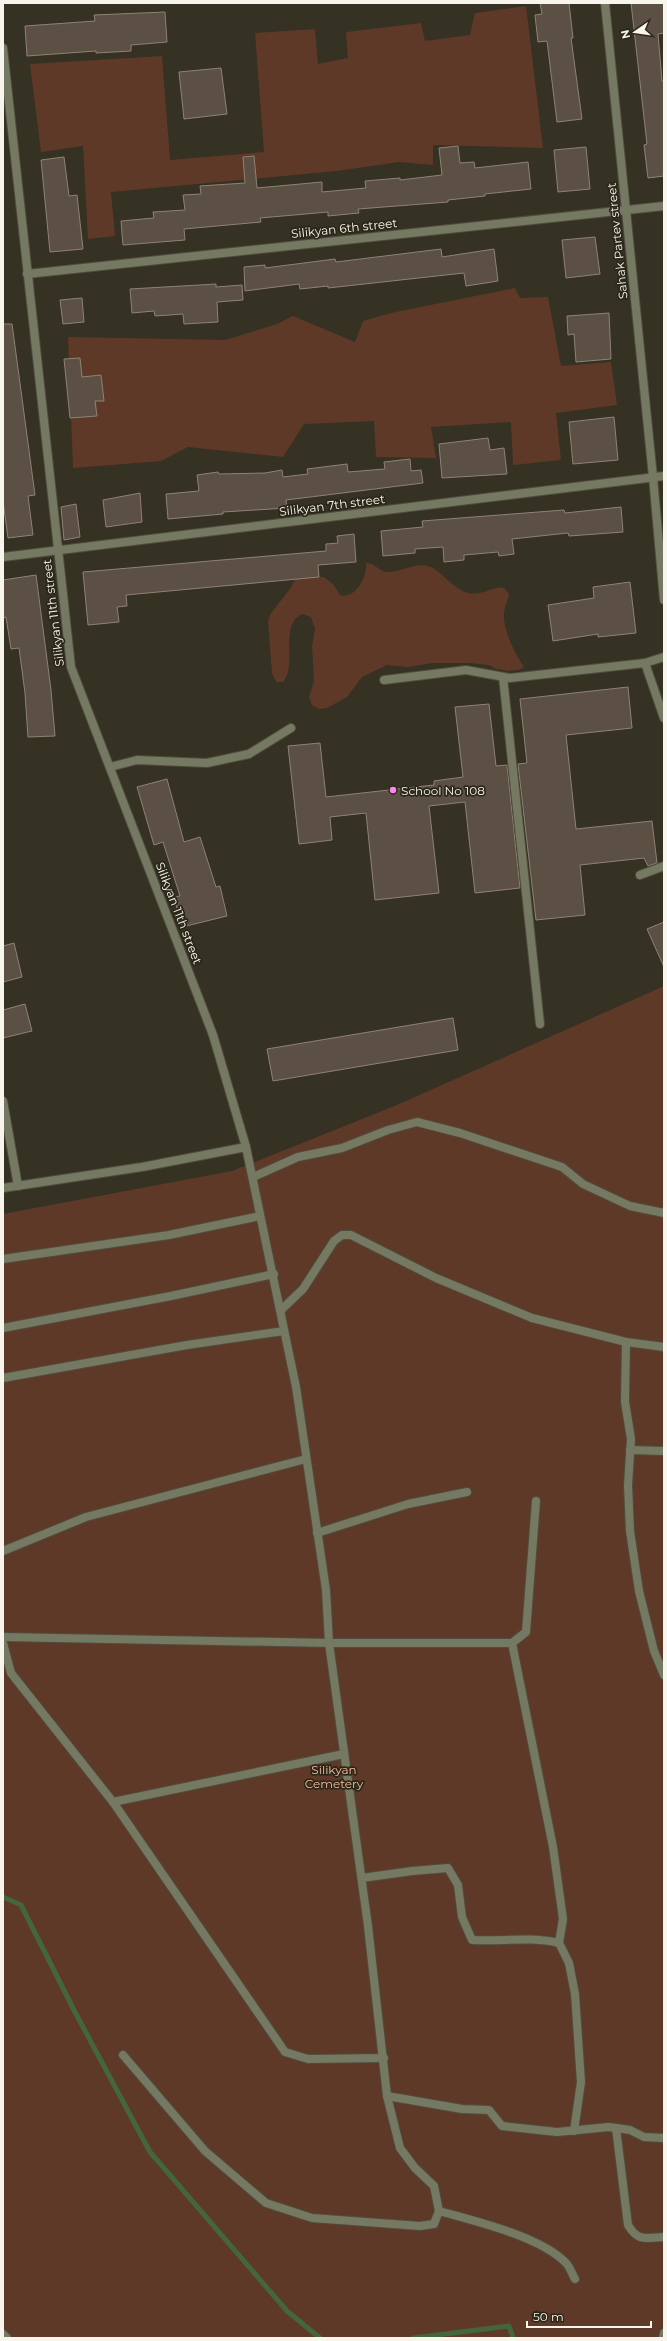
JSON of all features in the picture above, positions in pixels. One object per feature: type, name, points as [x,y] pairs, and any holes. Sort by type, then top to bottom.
[{"type":"street","name":"Sahak Partev street","points":[[605,3],[654,478],[664,600]]},
{"type":"street","name":"Silikyan 11th street","points":[[3,48],[71,667],[213,1035],[246,1147],[274,1274],[296,1387],[326,1590],[329,1644],[362,1878],[384,2058],[387,2096],[400,2148],[415,2168],[434,2186],[438,2211]]},
{"type":"street","name":"Silikyan 6th street","points":[[27,274],[664,206]]},
{"type":"street","name":"Silikyan 7th street","points":[[3,556],[664,476]]},
{"type":"street","points":[[384,680],[466,670],[510,678],[645,663],[664,657]]},
{"type":"street","points":[[645,663],[664,718]]},
{"type":"street","points":[[503,677],[540,1024]]},
{"type":"street","points":[[110,767],[137,760],[206,763],[249,754],[291,728]]},
{"type":"street","points":[[640,875],[664,866]]},
{"type":"street","points":[[3,1101],[18,1186]]},
{"type":"street","points":[[253,1177],[298,1157],[342,1148],[388,1130],[417,1122],[460,1133],[562,1167],[583,1184],[630,1206],[664,1213]]},
{"type":"street","points":[[3,1188],[142,1167],[246,1147]]},
{"type":"street","points":[[3,1259],[169,1235],[260,1216]]},
{"type":"street","points":[[281,1310],[303,1289],[334,1241],[342,1235],[351,1235],[436,1278],[532,1318],[626,1342],[664,1347]]},
{"type":"street","points":[[3,1328],[171,1296],[274,1274]]},
{"type":"street","points":[[3,1378],[188,1345],[284,1331]]},
{"type":"street","points":[[626,1342],[625,1402],[631,1439],[628,1485],[630,1531],[638,1583],[654,1651],[664,1675]]},
{"type":"street","points":[[630,1450],[664,1451]]},
{"type":"street","points":[[3,1551],[86,1517],[306,1459]]},
{"type":"street","points":[[317,1532],[408,1504],[467,1492]]},
{"type":"street","points":[[3,1637],[329,1644],[512,1643],[526,1632],[536,1501]]},
{"type":"street","points":[[3,1643],[11,1673],[113,1802],[286,2052],[308,2059],[384,2058]]},
{"type":"street","points":[[512,1643],[553,1847],[563,1919],[559,1944],[569,1963],[575,1994],[581,2082],[574,2131]]},
{"type":"street","points":[[113,1802],[344,1754]]},
{"type":"street","points":[[362,1878],[412,1870],[448,1868],[458,1884],[462,1917],[472,1940],[498,1942],[540,1939],[559,1944]]},
{"type":"street","points":[[123,2055],[205,2151],[266,2203],[312,2218],[420,2226],[434,2224],[438,2211],[492,2227],[540,2245],[567,2263],[575,2279]]},
{"type":"street","points":[[387,2096],[462,2109],[489,2110],[502,2126],[542,2132],[616,2128],[630,2130],[644,2137],[664,2138]]},
{"type":"street","points":[[616,2128],[628,2225],[634,2235],[639,2238],[664,2238]]},
{"type":"street","points":[[663,2338],[664,2333]]},
{"type":"street","points":[[3,2334],[7,2338]]},
{"type":"green space","points":[[526,6],[543,148],[433,145],[433,165],[399,162],[337,171],[111,192],[115,236],[88,239],[83,146],[41,152],[30,64],[162,56],[170,160],[264,152],[255,33],[315,29],[318,64],[348,58],[346,32],[421,23],[425,41],[470,35],[475,13]]},
{"type":"green space","points":[[515,288],[520,298],[548,297],[561,366],[611,362],[617,405],[556,413],[561,460],[513,465],[511,422],[431,427],[436,458],[376,457],[374,421],[304,424],[283,457],[188,447],[161,461],[73,468],[68,337],[226,340],[277,324],[293,316],[355,342],[363,321],[391,313]]},
{"type":"green space","points":[[366,563],[372,564],[385,572],[393,572],[415,566],[426,565],[436,570],[453,585],[463,591],[474,594],[500,587],[504,588],[509,594],[504,612],[507,633],[513,648],[524,667],[519,670],[508,671],[496,669],[489,665],[468,663],[432,663],[408,667],[387,665],[362,677],[347,697],[327,708],[319,709],[312,705],[309,697],[314,681],[312,646],[315,629],[311,617],[303,614],[296,619],[291,626],[289,666],[287,675],[283,682],[276,682],[272,673],[268,621],[271,613],[290,589],[294,581],[301,576],[324,577],[333,584],[340,595],[346,596],[351,594],[363,580]]},
{"type":"green space","name":"Silikyan Cemetery","points":[[664,986],[664,2338],[3,2338],[3,1214],[232,1171],[397,1105]]},
{"type":"building","points":[[540,3],[569,3],[573,38],[571,38],[582,119],[557,122],[547,41],[538,42],[535,15],[542,14]]},
{"type":"building","points":[[631,3],[664,3],[664,33],[658,34],[662,81],[664,81],[664,176],[648,178],[644,145],[647,144]]},
{"type":"building","points":[[165,12],[167,42],[131,45],[131,51],[96,53],[96,51],[27,56],[25,26],[95,21],[94,15]]},
{"type":"building","points":[[221,68],[227,114],[184,119],[179,72]]},
{"type":"building","points":[[458,146],[460,163],[474,162],[475,168],[528,162],[531,189],[485,194],[485,196],[448,200],[448,202],[358,209],[359,213],[328,216],[328,212],[260,218],[261,222],[184,229],[185,240],[123,245],[121,221],[154,218],[153,212],[185,210],[183,195],[201,194],[200,186],[245,183],[243,157],[254,156],[257,188],[322,182],[322,192],[366,188],[365,181],[400,178],[400,180],[442,175],[439,148]]},
{"type":"building","points":[[586,147],[590,189],[558,192],[554,150]]},
{"type":"building","points":[[64,157],[69,196],[77,195],[83,249],[50,252],[41,160]]},
{"type":"building","points":[[595,237],[600,274],[566,278],[562,240]]},
{"type":"building","points":[[441,249],[442,257],[494,249],[498,281],[466,286],[464,273],[328,288],[328,286],[300,289],[299,284],[245,291],[244,267],[265,265],[265,268],[335,259],[336,262]]},
{"type":"building","points":[[216,284],[216,287],[242,285],[243,300],[217,302],[218,322],[184,324],[183,314],[155,316],[154,311],[132,313],[130,289]]},
{"type":"building","points":[[82,298],[84,322],[63,324],[60,300]]},
{"type":"building","points":[[609,313],[611,359],[576,362],[574,334],[568,335],[567,316]]},
{"type":"building","points":[[3,324],[12,324],[35,495],[28,496],[33,535],[8,538],[3,501]]},
{"type":"building","points":[[80,358],[82,377],[101,375],[104,401],[95,401],[97,416],[70,418],[64,359]]},
{"type":"building","points":[[614,417],[618,460],[573,464],[569,422]]},
{"type":"building","points":[[488,438],[490,450],[504,448],[507,474],[442,478],[439,444]]},
{"type":"building","points":[[410,459],[411,471],[421,470],[423,483],[286,500],[287,508],[223,512],[223,514],[168,519],[166,494],[199,491],[197,475],[218,472],[219,474],[265,473],[282,470],[283,477],[308,474],[307,469],[347,464],[348,472],[385,469],[384,462]]},
{"type":"building","points":[[140,493],[142,522],[106,527],[103,500]]},
{"type":"building","points":[[76,504],[80,537],[64,540],[61,507]]},
{"type":"building","points":[[621,507],[623,532],[569,536],[568,533],[512,539],[514,554],[499,556],[498,552],[464,555],[464,560],[444,562],[443,547],[415,549],[415,553],[383,556],[381,531],[423,527],[422,521],[564,510],[565,513]]},
{"type":"building","points":[[354,534],[356,562],[318,565],[319,577],[126,595],[127,606],[117,607],[119,622],[88,625],[83,572],[326,551],[326,544],[338,543],[337,536]]},
{"type":"building","points":[[36,575],[51,690],[55,736],[28,737],[25,693],[19,648],[11,649],[6,617],[3,618],[3,580]]},
{"type":"building","points":[[630,582],[636,633],[598,637],[598,634],[553,641],[548,605],[594,598],[593,587]]},
{"type":"building","points":[[628,687],[632,728],[566,735],[576,829],[652,821],[657,863],[648,866],[644,858],[580,865],[585,915],[536,920],[518,764],[527,763],[520,699]]},
{"type":"building","points":[[489,704],[496,766],[507,765],[520,888],[475,893],[465,802],[429,806],[439,893],[375,900],[366,813],[330,817],[332,840],[299,844],[288,746],[320,743],[326,797],[434,785],[434,781],[463,777],[455,707]]},
{"type":"building","points":[[167,779],[184,842],[200,837],[216,887],[220,886],[227,916],[182,927],[174,897],[180,896],[163,842],[154,845],[137,787]]},
{"type":"building","points":[[664,922],[664,967],[647,929]]},
{"type":"building","points":[[14,943],[22,977],[3,982],[3,946]]},
{"type":"building","points":[[25,1004],[32,1031],[3,1038],[3,1010]]},
{"type":"building","points":[[453,1018],[458,1050],[273,1081],[267,1049]]},
{"type":"waterway","points":[[3,1897],[21,1905],[76,2014],[150,2152],[287,2311],[320,2338]]},
{"type":"waterway","points":[[413,2338],[509,2326],[513,2338]]},
{"type":"place","name":"School No 108","points":[[393,790]]}]
